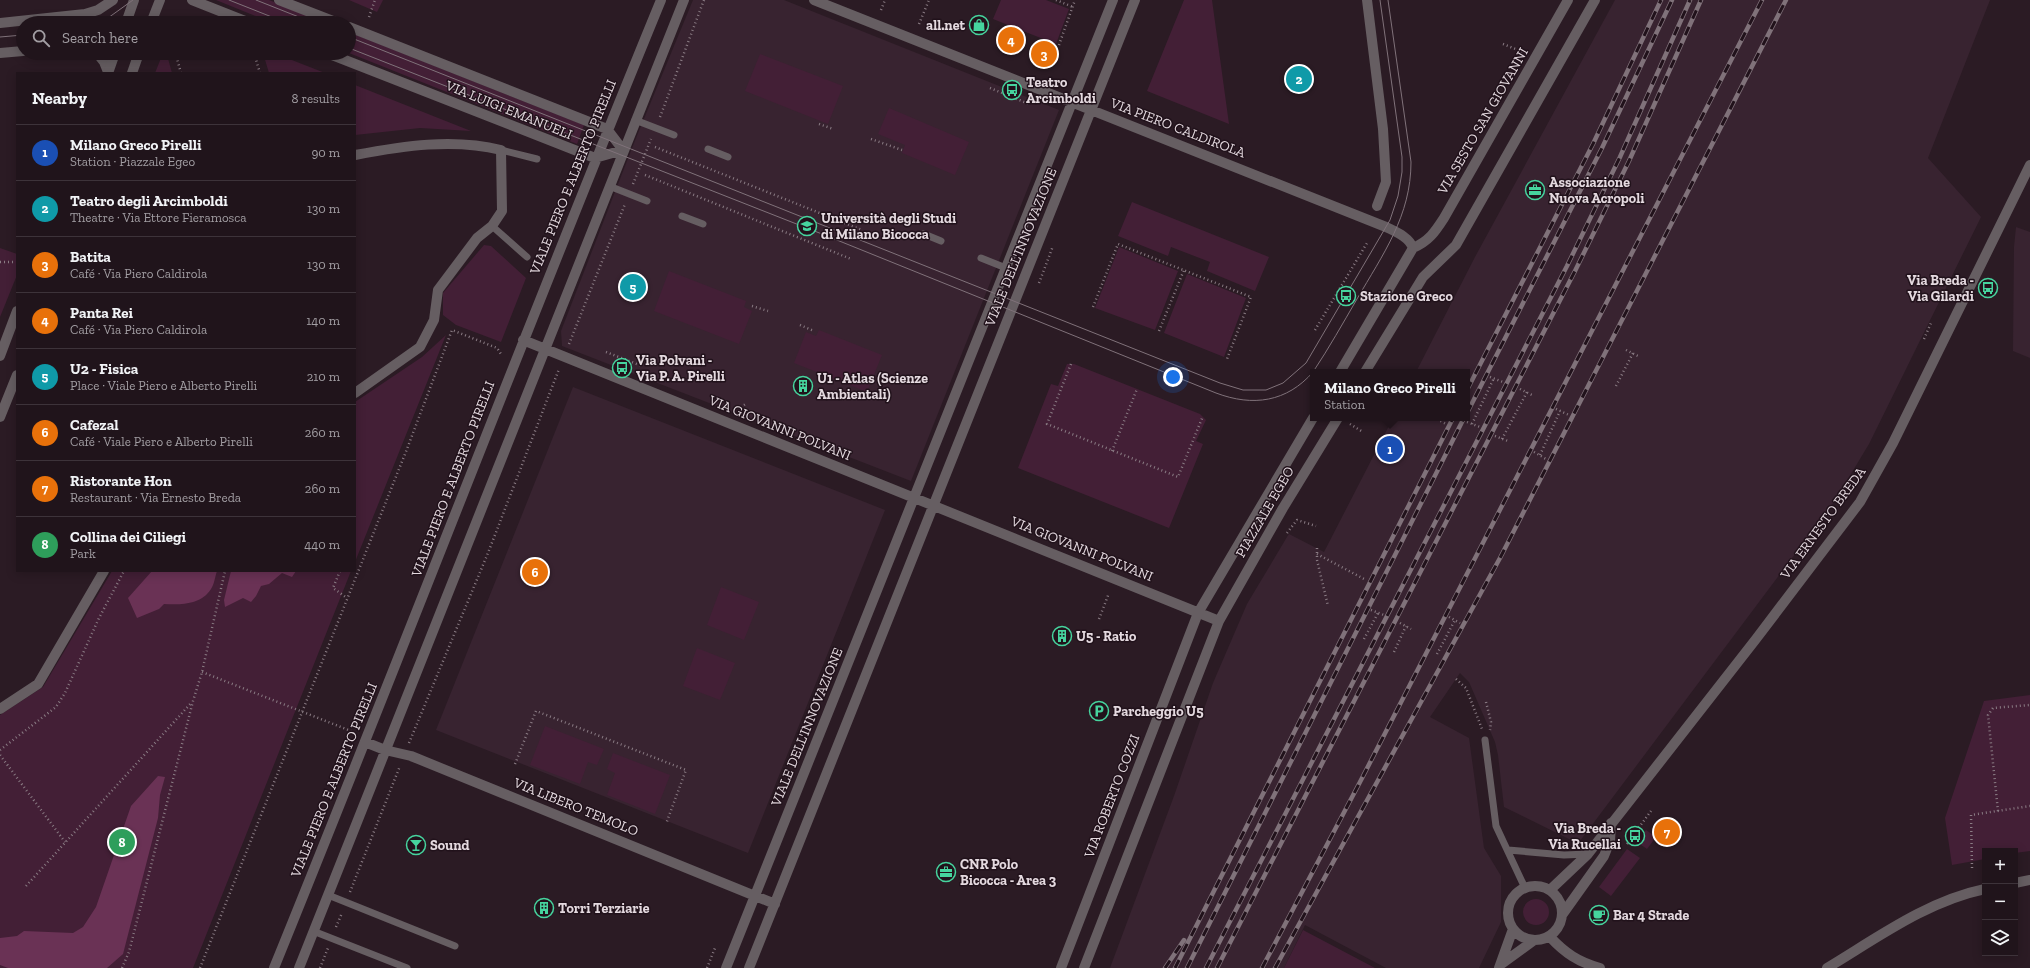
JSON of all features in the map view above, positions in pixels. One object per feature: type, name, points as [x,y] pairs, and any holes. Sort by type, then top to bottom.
[{"type":"street","points":[[66,16],[85,14],[98,10],[113,0]]},
{"type":"street","points":[[128,16],[134,0]]},
{"type":"street","points":[[154,16],[160,0]]},
{"type":"street","points":[[192,0],[232,16]]},
{"type":"street","points":[[279,0],[320,16]]},
{"type":"street","name":"VIALE PIERO E ALBERTO PIRELLI","points":[[274,968],[365,742],[595,158],[661,0]]},
{"type":"street","points":[[299,968],[623,150],[684,0]]},
{"type":"street","name":"VIA PIERO CALDIROLA","points":[[814,0],[1386,227],[1403,236],[1411,243],[1413,248]]},
{"type":"street","name":"VIALE DELL'INNOVAZIONE","points":[[726,968],[1113,0]]},
{"type":"street","name":"VIALE DELL'INNOVAZIONE","points":[[749,968],[1135,0]]},
{"type":"street","points":[[1367,0],[1384,137],[1386,182],[1377,206]]},
{"type":"street","name":"VIA SESTO SAN GIOVANNI","points":[[1413,248],[1424,243],[1433,236],[1568,0]]},
{"type":"street","points":[[1367,369],[1423,277],[1456,245],[1595,0]]},
{"type":"street","points":[[0,23],[16,21]]},
{"type":"street","name":"VIA LUIGI EMANUELI","points":[[356,30],[607,129]]},
{"type":"street","points":[[0,53],[16,52]]},
{"type":"street","points":[[102,60],[108,72]]},
{"type":"street","points":[[108,72],[112,60]]},
{"type":"street","points":[[132,72],[137,60]]},
{"type":"street","name":"VIA LUIGI EMANUELI","points":[[345,60],[595,158]]},
{"type":"street","points":[[607,129],[623,150]]},
{"type":"street","points":[[356,155],[391,148],[428,145],[485,146],[501,150],[502,211],[492,226],[477,238],[438,290],[434,320],[420,346],[356,392]]},
{"type":"street","points":[[595,158],[623,150]]},
{"type":"street","name":"VIA ERNESTO BREDA","points":[[1550,890],[1588,854],[1756,639],[1863,495],[1893,443],[2030,165]]},
{"type":"street","points":[[1342,369],[1413,248]]},
{"type":"street","points":[[0,356],[16,314]]},
{"type":"street","name":"VIA GIOVANNI POLVANI","points":[[523,340],[914,497]]},
{"type":"street","points":[[0,418],[16,378]]},
{"type":"street","name":"PIAZZALE EGEO","points":[[1198,612],[1311,421]]},
{"type":"street","name":"PIAZZALE EGEO","points":[[1219,621],[1279,514],[1341,421]]},
{"type":"street","points":[[914,497],[934,505]]},
{"type":"street","name":"VIA GIOVANNI POLVANI","points":[[934,505],[1219,621]]},
{"type":"street","points":[[0,709],[38,684],[103,572]]},
{"type":"street","name":"VIA ROBERTO COZZI","points":[[1061,968],[1198,612]]},
{"type":"street","points":[[1084,968],[1219,621]]},
{"type":"street","name":"VIA LIBERO TEMOLO","points":[[365,742],[385,750],[411,756],[775,904]]},
{"type":"street","points":[[1500,966],[1533,941],[1550,937],[1559,926],[1562,915],[1604,856],[1610,840],[1611,823]]},
{"type":"street","points":[[2018,882],[2030,880]]},
{"type":"street","points":[[1533,941],[1522,937],[1513,929],[1509,917],[1510,905],[1516,896],[1525,888],[1536,886],[1550,890],[1558,900],[1562,915]]},
{"type":"street","points":[[1826,968],[1938,903],[1959,895],[1982,890]]},
{"type":"street","points":[[1500,966],[1513,929]]},
{"type":"street","points":[[1550,937],[1561,949],[1575,959],[1600,968]]},
{"type":"lane","points":[[635,120],[674,135]]},
{"type":"lane","points":[[708,149],[728,157]]},
{"type":"lane","points":[[501,150],[537,159]]},
{"type":"lane","points":[[609,186],[647,201]]},
{"type":"lane","points":[[682,216],[703,224]]},
{"type":"lane","points":[[492,226],[527,257]]},
{"type":"lane","points":[[924,234],[941,241]]},
{"type":"lane","points":[[981,258],[1006,268]]},
{"type":"lane","points":[[1485,740],[1495,820],[1525,888]]},
{"type":"lane","points":[[1508,850],[1564,855],[1588,854]]},
{"type":"lane","points":[[328,895],[455,946]]},
{"type":"lane","points":[[313,931],[407,968]]},
{"type":"path","points":[[369,17],[375,0]]},
{"type":"path","points":[[633,184],[656,128],[704,0]]},
{"type":"path","points":[[881,10],[885,0]]},
{"type":"path","points":[[919,24],[929,0]]},
{"type":"path","points":[[1056,0],[1073,7]]},
{"type":"path","points":[[1059,45],[1075,0]]},
{"type":"path","points":[[1503,44],[1522,52]]},
{"type":"path","points":[[177,60],[181,72]]},
{"type":"path","points":[[256,60],[260,72]]},
{"type":"path","points":[[990,88],[1030,104]]},
{"type":"path","points":[[819,124],[833,129]]},
{"type":"path","points":[[871,139],[902,150]]},
{"type":"path","points":[[655,147],[862,230]]},
{"type":"path","points":[[645,176],[851,259]]},
{"type":"path","points":[[572,335],[624,207]]},
{"type":"path","points":[[1039,283],[1055,243]]},
{"type":"path","points":[[1315,330],[1340,292],[1367,243]]},
{"type":"path","points":[[1093,307],[1118,244],[1251,297],[1227,359]]},
{"type":"path","points":[[0,262],[16,262]]},
{"type":"path","points":[[1160,331],[1184,270]]},
{"type":"path","points":[[752,306],[768,311]]},
{"type":"path","points":[[1924,339],[1931,323]]},
{"type":"path","points":[[800,325],[814,331]]},
{"type":"path","points":[[200,968],[407,450],[452,330],[497,348],[501,354]]},
{"type":"path","points":[[1626,350],[1640,357]]},
{"type":"path","points":[[606,352],[642,366]]},
{"type":"path","points":[[1616,386],[1633,353]]},
{"type":"path","points":[[1070,364],[1047,424],[1178,477],[1203,416]]},
{"type":"path","points":[[414,733],[488,553],[556,375]]},
{"type":"path","points":[[1490,377],[1503,382]]},
{"type":"path","points":[[1472,424],[1494,378]]},
{"type":"path","points":[[1112,451],[1137,389]]},
{"type":"path","points":[[1520,389],[1532,395]]},
{"type":"path","points":[[1502,439],[1527,392]]},
{"type":"path","points":[[1556,409],[1569,415]]},
{"type":"path","points":[[1540,455],[1560,411]]},
{"type":"path","points":[[1344,421],[1363,432]]},
{"type":"path","points":[[1441,421],[1446,424]]},
{"type":"path","points":[[1467,422],[1480,427]]},
{"type":"path","points":[[1495,436],[1508,441]]},
{"type":"path","points":[[1534,452],[1546,459]]},
{"type":"path","points":[[1287,533],[1296,520],[1316,526]]},
{"type":"path","points":[[1316,548],[1317,560],[1328,606]]},
{"type":"path","points":[[1317,554],[1366,580]]},
{"type":"path","points":[[0,750],[56,707],[65,693],[99,618],[123,572]]},
{"type":"path","points":[[122,968],[129,952],[193,701],[202,672],[225,572]]},
{"type":"path","points":[[340,572],[333,588],[347,598]]},
{"type":"path","points":[[1099,618],[1108,593]]},
{"type":"path","points":[[1371,610],[1384,615]]},
{"type":"path","points":[[1364,639],[1378,613]]},
{"type":"path","points":[[1449,617],[1460,623]]},
{"type":"path","points":[[1437,654],[1455,620]]},
{"type":"path","points":[[1400,623],[1411,629]]},
{"type":"path","points":[[1394,652],[1406,626]]},
{"type":"path","name":"VIALE PIERO E ALBERTO PIRELLI","points":[[202,672],[351,731]]},
{"type":"path","points":[[1456,679],[1466,688],[1485,740]]},
{"type":"path","points":[[26,886],[193,701]]},
{"type":"path","points":[[1485,740],[1491,729],[1486,702]]},
{"type":"path","points":[[1998,811],[1988,715],[1993,708],[2030,705]]},
{"type":"path","points":[[515,764],[536,711],[620,743],[686,770],[666,824]]},
{"type":"path","points":[[0,755],[65,842]]},
{"type":"path","points":[[320,968],[400,767]]},
{"type":"path","points":[[1972,868],[1970,815],[2030,806]]},
{"type":"path","points":[[1627,844],[1651,811]]},
{"type":"path","points":[[707,968],[715,948]]},
{"type":"shaded area","points":[[216,0],[269,0],[309,16],[256,16]]},
{"type":"shaded area","points":[[349,0],[383,0],[377,12]]},
{"type":"shaded area","name":"Università degli Studi di Milano Bicocca","points":[[693,0],[784,0],[1059,110],[911,481],[562,346],[561,331],[634,143]]},
{"type":"shaded area","points":[[1001,0],[1046,0],[1069,9],[1056,44],[993,19]]},
{"type":"shaded area","points":[[1184,0],[1212,0],[1229,124],[1147,91]]},
{"type":"shaded area","points":[[1615,0],[1990,0],[1928,158],[1981,217],[1869,444],[1834,502],[1580,841],[1573,841],[1504,807],[1495,742],[1469,682],[1460,673],[1430,717],[1469,738],[1484,848],[1501,876],[1501,922],[1479,968],[1386,968],[1305,925],[1284,968],[1110,968],[1174,796],[1213,683],[1247,604],[1287,537],[1289,534],[1324,552],[1391,421],[1470,421],[1470,369],[1418,369],[1475,257]]},
{"type":"shaded area","points":[[356,35],[584,125],[577,144],[356,56]]},
{"type":"shaded area","points":[[760,54],[843,86],[828,124],[745,91]]},
{"type":"shaded area","points":[[160,60],[168,60],[172,72],[155,72]]},
{"type":"shaded area","points":[[265,60],[292,60],[322,72],[269,72]]},
{"type":"shaded area","points":[[356,85],[471,131],[420,128],[356,135]]},
{"type":"shaded area","points":[[889,108],[969,142],[955,175],[902,153],[905,145],[878,134]]},
{"type":"shaded area","points":[[1132,202],[1269,257],[1255,291],[1207,271],[1210,262],[1171,247],[1168,256],[1118,236]]},
{"type":"shaded area","points":[[2016,227],[2030,232],[2030,358],[2013,351],[2014,247]]},
{"type":"shaded area","points":[[484,245],[491,246],[526,278],[501,342],[456,325],[443,315],[443,293]]},
{"type":"shaded area","points":[[1119,247],[1178,271],[1155,330],[1095,308]]},
{"type":"shaded area","points":[[0,248],[16,254],[16,277],[0,317]]},
{"type":"shaded area","points":[[669,271],[746,301],[744,307],[752,311],[739,344],[654,311]]},
{"type":"shaded area","points":[[1187,274],[1246,298],[1224,357],[1164,333]]},
{"type":"shaded area","points":[[819,330],[882,355],[867,392],[794,363],[806,332],[816,336]]},
{"type":"shaded area","points":[[446,335],[356,560],[356,401],[422,357]]},
{"type":"shaded area","points":[[1067,364],[1074,364],[1200,414],[1206,420],[1196,441],[1203,444],[1169,528],[1018,468],[1051,384],[1058,386]]},
{"type":"shaded area","points":[[573,387],[885,510],[748,853],[436,730]]},
{"type":"shaded area","points":[[111,572],[351,572],[193,968],[0,968],[0,715],[43,687]]},
{"type":"shaded area","points":[[151,572],[217,572],[214,583],[207,594],[190,603],[164,604],[159,609],[137,618],[128,598]]},
{"type":"shaded area","points":[[231,572],[295,572],[292,577],[282,573],[269,584],[261,586],[251,602],[243,598],[225,607],[224,600]]},
{"type":"shaded area","points":[[721,587],[759,602],[744,640],[707,625]]},
{"type":"shaded area","points":[[697,648],[735,663],[720,700],[683,686]]},
{"type":"shaded area","points":[[2030,695],[2030,851],[2018,853],[2018,848],[1982,848],[1982,860],[1952,865],[1945,818],[1984,701]]},
{"type":"shaded area","points":[[545,726],[604,749],[597,765],[588,762],[580,784],[530,765]]},
{"type":"shaded area","points":[[613,753],[670,775],[655,814],[607,795],[615,773],[607,769]]},
{"type":"shaded area","points":[[158,776],[165,777],[160,795],[158,818],[123,954],[107,968],[8,968],[0,965],[0,938],[17,936],[24,931],[73,933],[83,927],[96,907],[131,806]]},
{"type":"shaded area","points":[[1646,830],[1656,837],[1647,849],[1637,842]]},
{"type":"shaded area","points":[[1627,849],[1640,858],[1611,896],[1599,887]]},
{"type":"shaded area","points":[[1536,899],[1545,903],[1549,912],[1545,921],[1536,925],[1527,921],[1523,912],[1527,903]]},
{"type":"shaded area","points":[[1303,930],[1375,968],[1284,968]]},
{"type":"tram line","points":[[111,16],[133,0]]},
{"type":"tram line","points":[[229,0],[269,16]]},
{"type":"tram line","points":[[256,0],[296,16]]},
{"type":"tram line","points":[[356,40],[1220,383],[1243,390],[1266,390],[1283,383],[1306,363],[1390,220],[1398,196],[1402,172],[1402,157],[1380,0]]},
{"type":"tram line","points":[[1315,369],[1386,250],[1401,217],[1410,182],[1411,162],[1388,0]]},
{"type":"tram line","points":[[0,37],[16,36]]},
{"type":"tram line","points":[[356,51],[822,234],[1216,393],[1243,400],[1269,399],[1281,396],[1292,390],[1310,375]]},
{"type":"railway","points":[[1470,384],[1593,144],[1661,0]]},
{"type":"railway","points":[[1470,407],[1602,148],[1672,0]]},
{"type":"railway","points":[[1206,968],[1567,266],[1620,157],[1690,0]]},
{"type":"railway","points":[[1217,968],[1575,271],[1629,161],[1701,0]]},
{"type":"railway","points":[[1262,968],[1360,782],[1762,0]]},
{"type":"railway","points":[[1275,968],[1500,558],[1786,0]]},
{"type":"railway","points":[[1175,968],[1451,421]]},
{"type":"railway","points":[[1187,968],[1462,421]]},
{"type":"railway","points":[[1165,968],[1184,940]]},
{"type":"place","name":"all.net","points":[[979,25]]},
{"type":"place","name":"Panta Rei","points":[[1011,40]]},
{"type":"place","name":"Batita","points":[[1044,54]]},
{"type":"place","name":"Teatro degli Arcimboldi","points":[[1299,79]]},
{"type":"place","name":"Teatro Arcimboldi","points":[[1012,90]]},
{"type":"place","name":"Associazione Nuova Acropoli","points":[[1535,190]]},
{"type":"place","name":"Università degli Studi di Milano Bicocca","points":[[807,226]]},
{"type":"place","name":"U2 - Fisica","points":[[633,287]]},
{"type":"place","name":"Via Breda - Via Gilardi","points":[[1988,288]]},
{"type":"place","name":"Stazione Greco","points":[[1346,296]]},
{"type":"place","name":"Via Polvani - Via P. A. Pirelli","points":[[622,368]]},
{"type":"place","name":"U1 - Atlas (Scienze Ambientali)","points":[[803,386]]},
{"type":"place","name":"Milano Greco Pirelli","points":[[1390,449]]},
{"type":"place","name":"Cafezal","points":[[535,572]]},
{"type":"place","name":"U5 - Ratio","points":[[1062,636]]},
{"type":"place","name":"Parcheggio U5","points":[[1099,711]]},
{"type":"place","name":"Ristorante Hon","points":[[1667,832]]},
{"type":"place","name":"Via Breda - Via Rucellai","points":[[1635,836]]},
{"type":"place","name":"Collina dei Ciliegi","points":[[122,842]]},
{"type":"place","name":"Sound","points":[[416,845]]},
{"type":"place","name":"CNR Polo Bicocca - Area 3","points":[[946,872]]},
{"type":"place","name":"Torri Terziarie","points":[[544,908]]},
{"type":"place","name":"Bar 4 Strade","points":[[1599,915]]}]
